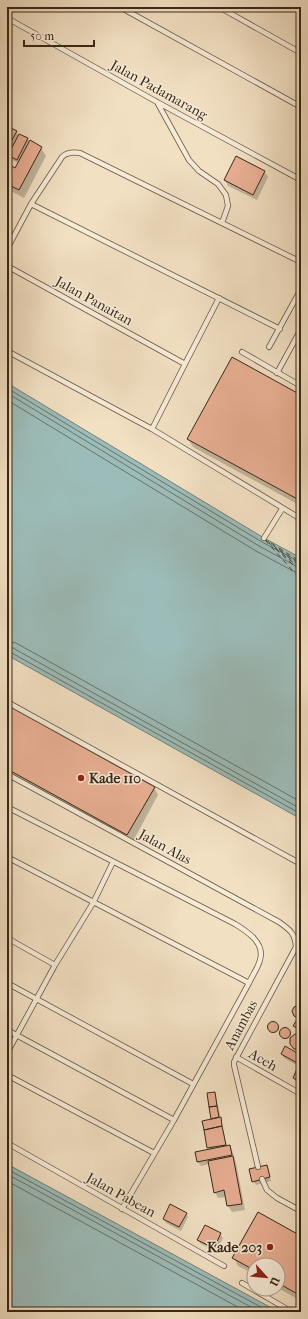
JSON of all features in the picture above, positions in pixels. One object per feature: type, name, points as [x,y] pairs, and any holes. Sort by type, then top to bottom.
[{"type":"lane","points":[[120,7],[301,107]]},
{"type":"lane","points":[[219,7],[301,53]]},
{"type":"lane","points":[[295,7],[301,10]]},
{"type":"lane","name":"Jalan Padamarang","points":[[7,18],[301,180]]},
{"type":"lane","points":[[157,102],[189,160],[199,171],[218,184],[226,194],[228,206],[222,223]]},
{"type":"lane","points":[[7,249],[31,204],[62,157],[66,154],[74,152],[80,153],[301,262]]},
{"type":"lane","points":[[31,204],[280,329]]},
{"type":"lane","name":"Jalan Panaitan","points":[[7,266],[185,364]]},
{"type":"lane","points":[[269,347],[301,289]]},
{"type":"lane","points":[[152,430],[219,298]]},
{"type":"lane","points":[[277,372],[301,329]]},
{"type":"lane","points":[[7,351],[152,430],[301,520]]},
{"type":"lane","points":[[242,352],[301,386]]},
{"type":"lane","points":[[264,538],[282,509]]},
{"type":"lane","points":[[7,702],[301,864]]},
{"type":"lane","name":"Jalan Alas","points":[[7,774],[279,922],[288,928],[296,938],[296,947]]},
{"type":"lane","points":[[7,807],[248,932],[258,943],[261,951],[260,960],[249,983],[174,1120],[122,1209]]},
{"type":"lane","points":[[7,857],[249,983]]},
{"type":"lane","points":[[7,1053],[55,965],[93,903],[113,862]]},
{"type":"lane","points":[[7,938],[55,965]]},
{"type":"lane","name":"Anambas","points":[[258,1167],[234,1065],[236,1057],[296,947],[301,941]]},
{"type":"lane","points":[[296,947],[301,950]]},
{"type":"lane","points":[[7,983],[193,1084]]},
{"type":"lane","points":[[7,1030],[174,1120]]},
{"type":"lane","name":"Aceh","points":[[236,1057],[301,1094]]},
{"type":"lane","points":[[7,1075],[154,1153]]},
{"type":"lane","name":"Jalan Pabean","points":[[7,1143],[224,1266]]},
{"type":"lane","points":[[262,1179],[268,1190],[277,1198],[301,1212]]},
{"type":"lane","points":[[242,1283],[292,1312]]},
{"type":"water","points":[[7,383],[264,538],[301,558],[301,819],[7,655]]},
{"type":"water","points":[[7,1164],[246,1294],[246,1297],[251,1297],[279,1312],[7,1312]]},
{"type":"building","points":[[7,126],[17,131],[7,149]]},
{"type":"building","points":[[19,134],[28,138],[17,160],[8,155]]},
{"type":"building","points":[[30,140],[42,147],[19,190],[7,184],[7,163],[15,168]]},
{"type":"building","points":[[236,156],[265,171],[253,195],[224,180]]},
{"type":"building","points":[[232,357],[301,395],[301,501],[187,439]]},
{"type":"building","name":"Kade 110","points":[[7,705],[155,787],[127,835],[7,769]]},
{"type":"building","points":[[299,1005],[301,1006],[301,1018],[294,1016],[292,1011],[294,1007]]},
{"type":"building","points":[[273,1021],[277,1023],[279,1027],[277,1031],[273,1033],[269,1031],[267,1027],[269,1023]]},
{"type":"building","points":[[296,1021],[301,1023],[301,1030],[293,1026]]},
{"type":"building","points":[[285,1027],[289,1029],[291,1033],[289,1037],[285,1039],[281,1037],[279,1033],[281,1029]]},
{"type":"building","points":[[295,1034],[301,1035],[301,1049],[294,1049],[290,1044],[290,1038]]},
{"type":"building","points":[[285,1046],[301,1055],[299,1064],[281,1054]]},
{"type":"building","points":[[299,1064],[301,1064],[301,1082],[293,1078]]},
{"type":"building","points":[[215,1092],[217,1106],[209,1107],[207,1093]]},
{"type":"building","points":[[217,1106],[219,1117],[211,1119],[209,1107]]},
{"type":"building","points":[[221,1117],[222,1126],[204,1130],[202,1121]]},
{"type":"building","points":[[222,1126],[226,1145],[207,1148],[204,1130]]},
{"type":"building","points":[[230,1145],[232,1155],[197,1162],[195,1152]]},
{"type":"building","points":[[233,1156],[242,1204],[227,1206],[224,1190],[214,1193],[208,1161]]},
{"type":"building","points":[[267,1165],[270,1177],[252,1182],[249,1169]]},
{"type":"building","points":[[170,1204],[187,1213],[179,1227],[163,1219]]},
{"type":"building","name":"Kade 203","points":[[258,1212],[301,1236],[301,1296],[286,1288],[286,1257],[246,1257],[246,1266],[232,1258]]},
{"type":"building","points":[[205,1225],[221,1233],[214,1248],[197,1240]]},
{"type":"ferry route","points":[[265,540],[301,580]]},
{"type":"ferry route","points":[[266,540],[301,567]]},
{"type":"ferry route","points":[[269,543],[301,572]]},
{"type":"ferry route","points":[[271,543],[301,562]]},
{"type":"ferry route","points":[[275,548],[301,569]]},
{"type":"ferry route","points":[[279,549],[301,565]]},
{"type":"place","name":"Kade 110","points":[[81,778]]},
{"type":"place","name":"Kade 203","points":[[270,1247]]}]
